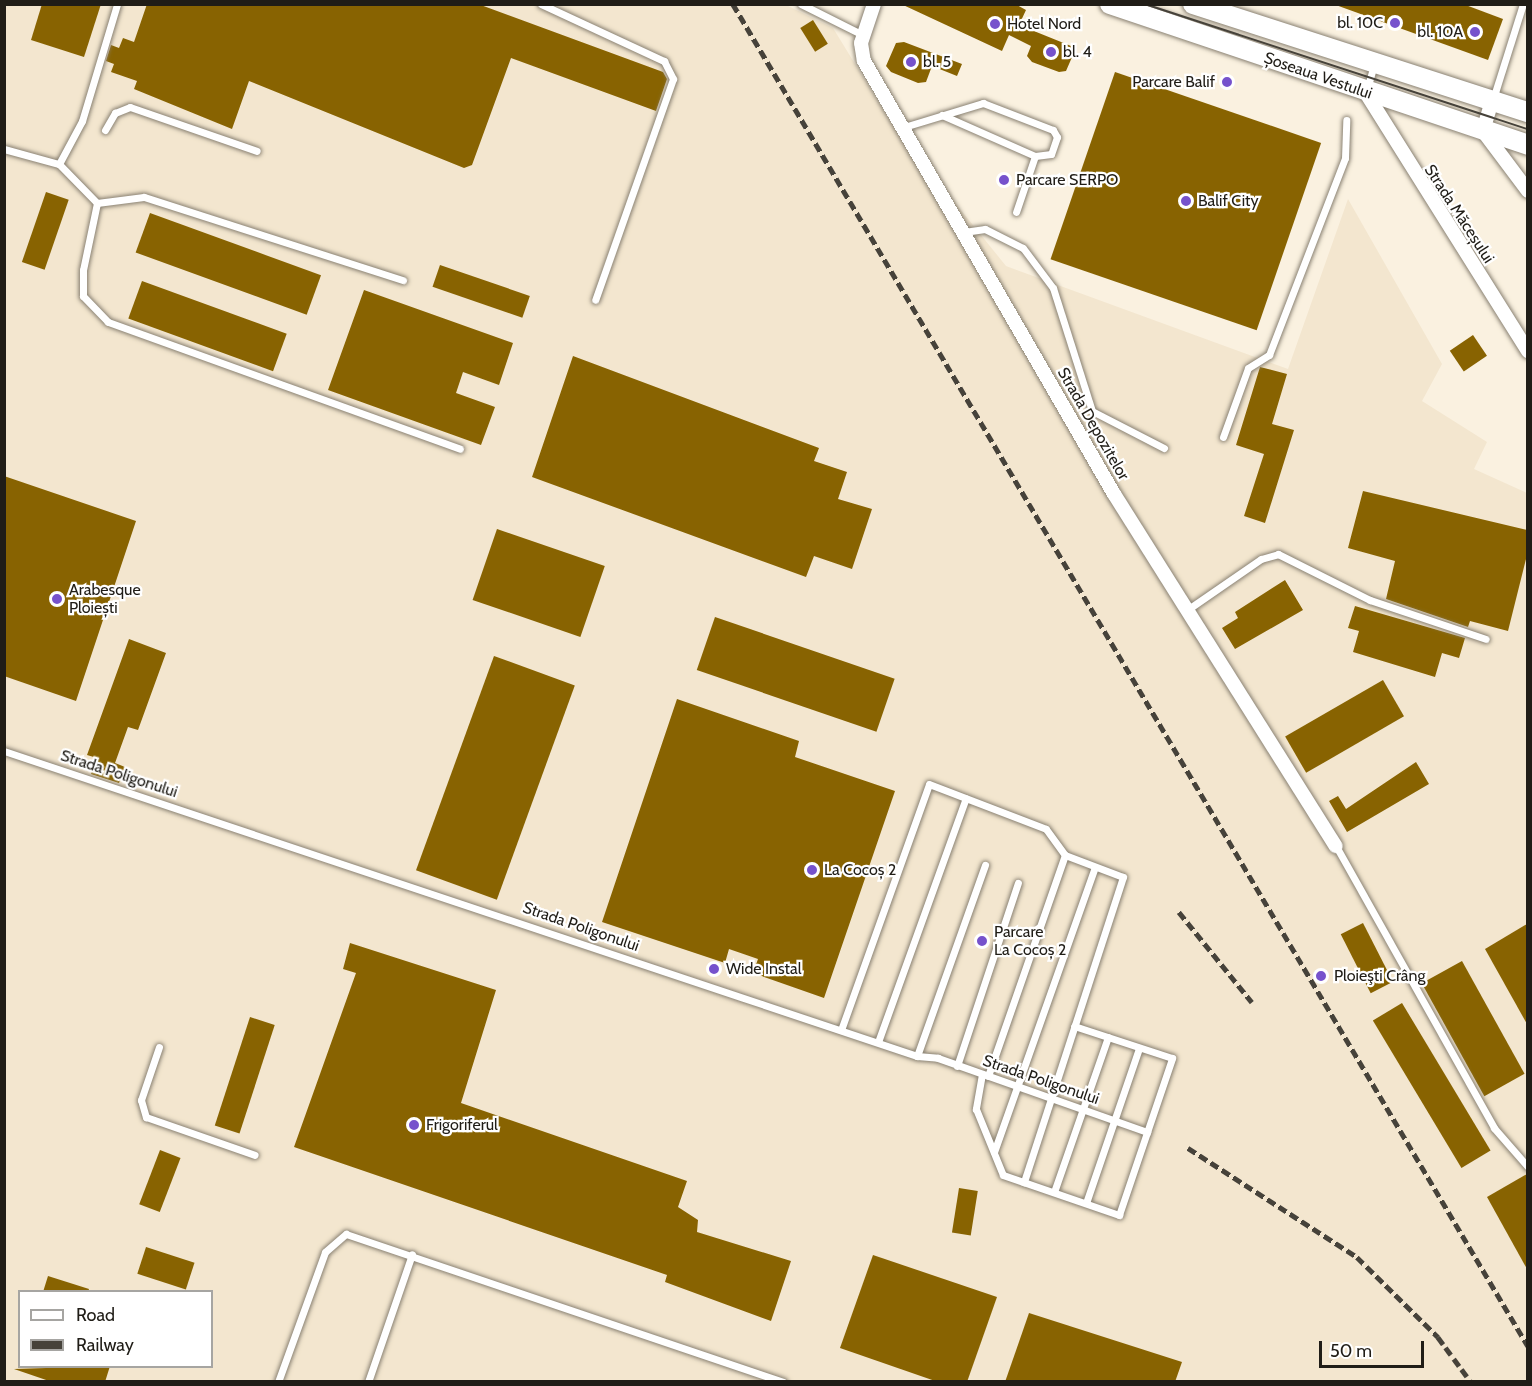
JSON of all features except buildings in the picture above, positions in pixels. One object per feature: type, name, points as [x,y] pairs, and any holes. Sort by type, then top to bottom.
[{"type":"main road","name":"Șoseaua Vestului","points":[[1193,4],[1527,112]]},
{"type":"main road","name":"Șoseaua Vestului","points":[[1121,6],[1365,93],[1527,145]]},
{"type":"street","name":"Strada Depozitelor","points":[[874,4],[862,35],[864,61],[1185,611],[1336,846]]},
{"type":"street","name":"Strada Măceșului","points":[[1365,93],[1527,351]]},
{"type":"street","points":[[1492,100],[1483,131],[1527,191]]},
{"type":"lane","points":[[59,164],[82,121],[117,4]]},
{"type":"lane","points":[[541,4],[664,61],[674,79],[596,300]]},
{"type":"lane","points":[[801,4],[862,35]]},
{"type":"lane","points":[[1492,100],[1523,4]]},
{"type":"lane","points":[[1365,93],[1374,63]]},
{"type":"lane","points":[[904,127],[942,115],[983,103],[1053,130],[1057,137],[1051,153],[1035,156],[942,115]]},
{"type":"lane","points":[[105,130],[115,113],[130,107],[257,151]]},
{"type":"lane","points":[[1223,437],[1248,368],[1269,355],[1345,158],[1346,120]]},
{"type":"lane","points":[[4,149],[59,164],[97,203]]},
{"type":"lane","points":[[1016,212],[1035,156]]},
{"type":"lane","points":[[97,203],[144,196],[403,280]]},
{"type":"lane","points":[[97,203],[83,270],[83,296],[108,322],[460,449]]},
{"type":"lane","points":[[964,232],[985,229],[1023,248],[1053,288],[1092,411],[1164,448]]},
{"type":"lane","points":[[1185,611],[1261,558],[1278,554],[1370,600],[1486,639]]},
{"type":"lane","name":"Strada Poligonului","points":[[4,751],[917,1056],[985,1075],[1147,1132]]},
{"type":"lane","points":[[841,1030],[929,784],[1046,829],[1065,855],[1122,877],[1024,1182]]},
{"type":"lane","points":[[878,1042],[966,798]]},
{"type":"lane","points":[[1336,846],[1494,1128],[1527,1167]]},
{"type":"lane","points":[[1065,855],[985,1075],[976,1109],[1003,1175],[1119,1215],[1172,1058],[1074,1026]]},
{"type":"lane","points":[[917,1056],[985,865]]},
{"type":"lane","points":[[994,1152],[1095,867]]},
{"type":"lane","points":[[957,1066],[1018,883]]},
{"type":"lane","points":[[1054,1192],[1108,1037]]},
{"type":"lane","points":[[159,1047],[141,1100],[146,1117],[255,1155]]},
{"type":"lane","points":[[1086,1203],[1139,1048]]},
{"type":"lane","points":[[278,1382],[330,1243],[354,1235],[784,1382]]},
{"type":"lane","points":[[368,1382],[412,1254]]},
{"type":"shaded area","points":[[5,5],[786,5],[833,28],[893,126],[1006,266],[1288,369],[1348,199],[1442,364],[1422,401],[1487,442],[1474,469],[1527,493],[1527,1381],[5,1382]]},
{"type":"tram line","points":[[1145,4],[1528,129]]},
{"type":"railway","points":[[733,4],[1528,1346]]},
{"type":"railway","points":[[1179,912],[1252,1002]]},
{"type":"railway","points":[[1188,1148],[1357,1257],[1438,1337],[1471,1382]]},
{"type":"place","name":"bl. 10C","points":[[1395,23]]},
{"type":"place","name":"Hotel Nord","points":[[995,24]]},
{"type":"place","name":"bl. 10A","points":[[1475,32]]},
{"type":"place","name":"bl. 4","points":[[1051,52]]},
{"type":"place","name":"bl. 5","points":[[911,62]]},
{"type":"place","name":"Parcare Balif","points":[[1227,82]]},
{"type":"place","name":"Parcare SERPO","points":[[1004,180]]},
{"type":"place","name":"Balif City","points":[[1186,201]]},
{"type":"place","name":"Arabesque Ploiești","points":[[57,599]]},
{"type":"place","name":"La Cocoș 2","points":[[812,870]]},
{"type":"place","name":"Parcare La Cocoș 2","points":[[982,941]]},
{"type":"place","name":"Wide Instal","points":[[714,969]]},
{"type":"place","name":"Ploieşti Crâng","points":[[1321,976]]},
{"type":"place","name":"Frigoriferul","points":[[414,1125]]}]
